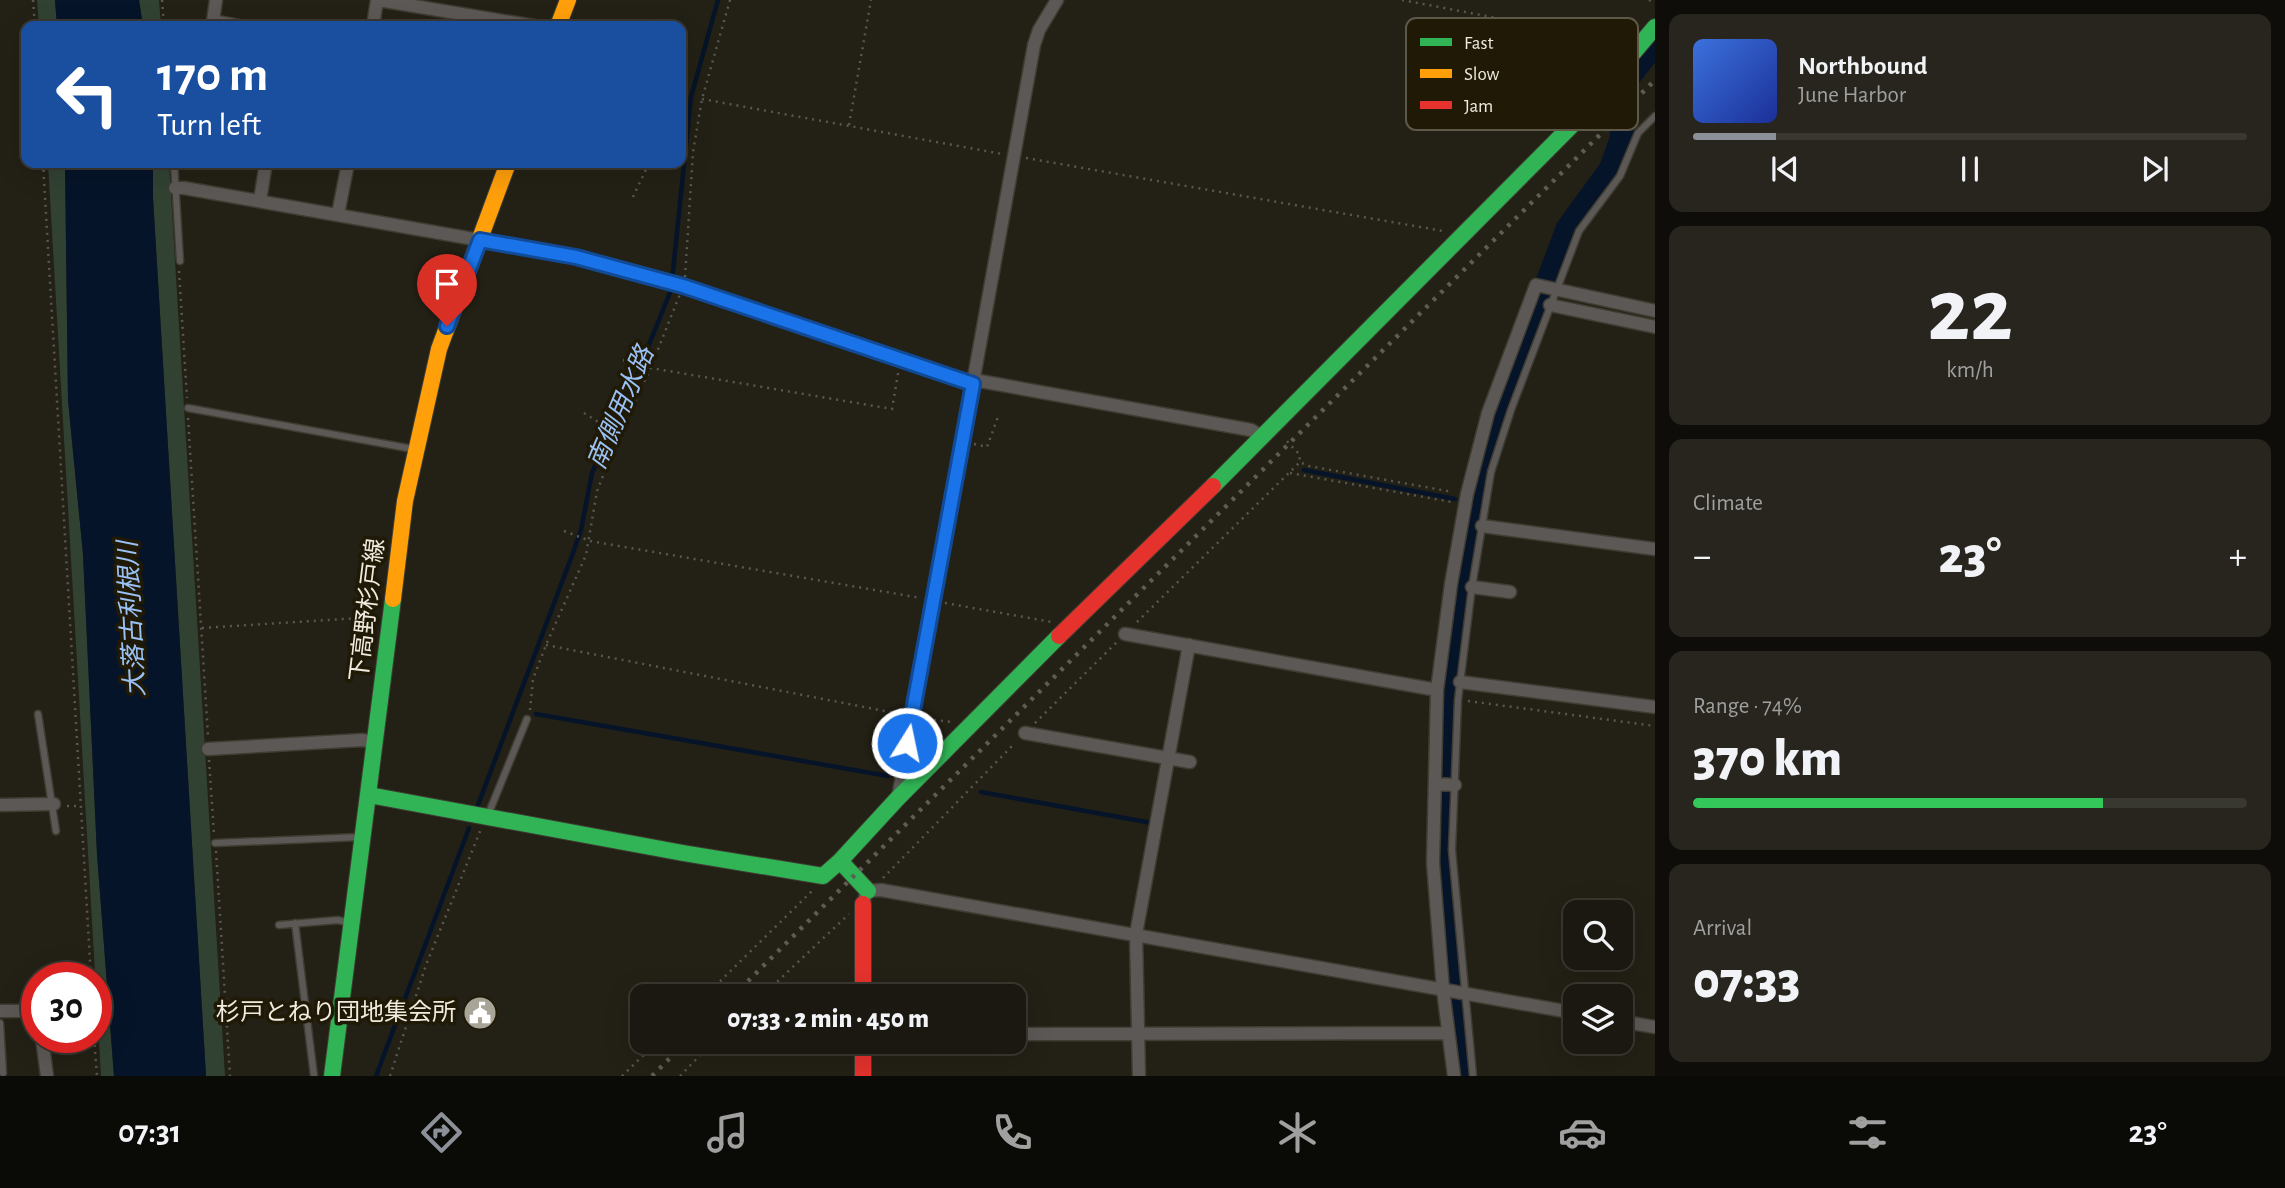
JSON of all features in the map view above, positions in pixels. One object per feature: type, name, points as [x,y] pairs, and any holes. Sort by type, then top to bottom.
[{"type":"street","points":[[213,21],[216,0]]},
{"type":"street","points":[[374,21],[378,0],[504,21]]},
{"type":"street","points":[[560,21],[568,0]]},
{"type":"street","points":[[898,797],[1034,45],[1057,0]]},
{"type":"street","points":[[1638,48],[1655,27]]},
{"type":"street","points":[[369,795],[823,876],[1069,625],[1268,432],[1567,130]]},
{"type":"street","points":[[260,200],[265,168]]},
{"type":"street","points":[[338,214],[347,168]]},
{"type":"street","name":"下高野杉戸線","points":[[332,1076],[405,500],[439,349],[506,168]]},
{"type":"street","points":[[175,188],[260,200],[576,257]]},
{"type":"street","points":[[1454,1076],[1443,990],[1433,863],[1437,690],[1465,499],[1488,413],[1536,285],[1655,311]]},
{"type":"street","points":[[1550,305],[1655,327]]},
{"type":"street","points":[[973,382],[1268,432]]},
{"type":"street","points":[[1482,527],[1655,549]]},
{"type":"street","points":[[1472,587],[1510,592]]},
{"type":"street","points":[[1125,634],[1437,690]]},
{"type":"street","points":[[1139,1076],[1136,934],[1189,645]]},
{"type":"street","points":[[1460,682],[1655,707]]},
{"type":"street","points":[[1025,733],[1189,762]]},
{"type":"street","points":[[208,749],[374,741]]},
{"type":"street","points":[[1435,784],[1455,785]]},
{"type":"street","points":[[0,806],[54,804]]},
{"type":"street","points":[[840,861],[869,895],[1136,934],[1563,1011]]},
{"type":"street","points":[[864,984],[869,895]]},
{"type":"street","points":[[0,1011],[21,1011]]},
{"type":"street","points":[[1633,1023],[1655,1027]]},
{"type":"street","points":[[1026,1034],[1448,1033]]},
{"type":"street","points":[[44,1053],[47,1076]]},
{"type":"street","points":[[863,1054],[863,1076]]},
{"type":"lane","points":[[1473,1076],[1452,850],[1458,700],[1472,587],[1491,472],[1511,410],[1579,230],[1620,176],[1638,134],[1655,117]]},
{"type":"lane","points":[[174,168],[180,261]]},
{"type":"lane","points":[[576,257],[665,281],[900,361],[973,382]]},
{"type":"lane","points":[[188,408],[415,449]]},
{"type":"lane","points":[[38,714],[54,804],[56,831]]},
{"type":"lane","points":[[487,817],[527,719]]},
{"type":"lane","points":[[215,842],[362,837]]},
{"type":"lane","points":[[279,925],[338,920],[350,923]]},
{"type":"lane","points":[[295,923],[314,1076]]},
{"type":"lane","points":[[0,1023],[3,1073]]},
{"type":"path","points":[[33,0],[35,21]]},
{"type":"path","points":[[162,0],[164,21]]},
{"type":"path","points":[[527,719],[533,679],[586,555],[597,491],[617,434],[651,367],[686,265],[693,152],[702,99],[730,0]]},
{"type":"path","points":[[849,125],[871,0]]},
{"type":"path","points":[[1402,0],[1497,18]]},
{"type":"path","points":[[1649,0],[1655,3]]},
{"type":"path","points":[[702,99],[1462,234]]},
{"type":"path","points":[[44,168],[90,962]]},
{"type":"path","points":[[633,197],[647,168]]},
{"type":"path","points":[[180,261],[230,1076]]},
{"type":"path","points":[[623,360],[645,367],[892,409],[900,361]]},
{"type":"path","points":[[584,414],[617,434]]},
{"type":"path","points":[[962,442],[987,447],[999,414]]},
{"type":"path","points":[[775,984],[869,895],[1025,733],[1300,462],[1299,454],[1268,432]]},
{"type":"path","points":[[1300,462],[1465,499]]},
{"type":"path","points":[[1290,473],[1465,499]]},
{"type":"path","points":[[564,531],[584,540],[1069,625]]},
{"type":"path","points":[[202,628],[389,616]]},
{"type":"path","points":[[546,645],[970,725]]},
{"type":"path","points":[[1458,700],[1655,726]]},
{"type":"path","points":[[390,1076],[426,965],[487,817]]},
{"type":"path","points":[[717,984],[816,887]]},
{"type":"path","points":[[95,1053],[97,1076]]},
{"type":"path","points":[[622,1076],[645,1054]]},
{"type":"path","points":[[680,1076],[701,1054]]},
{"type":"green space","points":[[37,0],[55,0],[57,21],[39,21]]},
{"type":"green space","points":[[139,0],[159,0],[161,21],[142,21]]},
{"type":"green space","points":[[48,168],[65,168],[68,400],[83,554],[97,854],[105,962],[94,962]]},
{"type":"green space","points":[[153,168],[169,168],[225,1076],[206,1076]]},
{"type":"green space","points":[[112,1050],[114,1076],[101,1076],[100,1053],[112,1053]]},
{"type":"water","points":[[55,0],[139,0],[142,21],[57,21]]},
{"type":"water","name":"大落古利根川","points":[[65,168],[153,168],[206,1076],[114,1076],[112,962],[105,962],[97,854],[83,554],[68,400]]},
{"type":"waterway","name":"南側用水路","points":[[686,145],[691,97],[718,0]]},
{"type":"waterway","points":[[1638,65],[1655,43]]},
{"type":"waterway","points":[[1463,1076],[1442,862],[1449,696],[1462,584],[1482,471],[1494,424],[1568,228],[1611,169],[1622,130]]},
{"type":"waterway","name":"南側用水路","points":[[478,805],[581,530],[592,473],[638,372],[671,290],[684,168]]},
{"type":"waterway","points":[[688,282],[955,373]]},
{"type":"waterway","points":[[1304,470],[1455,499]]},
{"type":"waterway","points":[[536,714],[888,776]]},
{"type":"waterway","points":[[981,792],[1152,823]]},
{"type":"waterway","name":"南側用水路","points":[[376,1076],[469,828]]},
{"type":"railway","points":[[1638,97],[1655,80]]},
{"type":"railway","points":[[745,984],[1605,130]]},
{"type":"railway","points":[[652,1076],[674,1054]]},
{"type":"traffic: fast","points":[[1638,47],[1655,27]]},
{"type":"traffic: fast","points":[[1213,486],[1567,130]]},
{"type":"traffic: fast","points":[[332,1076],[393,599]]},
{"type":"traffic: fast","points":[[369,795],[823,876],[1059,636]]},
{"type":"traffic: fast","points":[[840,861],[868,891]]},
{"type":"traffic: slow","points":[[560,21],[568,0]]},
{"type":"traffic: slow","points":[[393,599],[405,501],[439,349],[506,168]]},
{"type":"traffic: jam","points":[[1059,636],[1213,486]]},
{"type":"traffic: jam","points":[[863,904],[863,984]]},
{"type":"traffic: jam","points":[[863,1054],[863,1076]]},
{"type":"place","name":"杉戸とねり団地集会所","points":[[480,1013]]},
{"type":"route","points":[[447,326],[480,240],[576,257],[683,286],[973,384],[907,743]]}]
